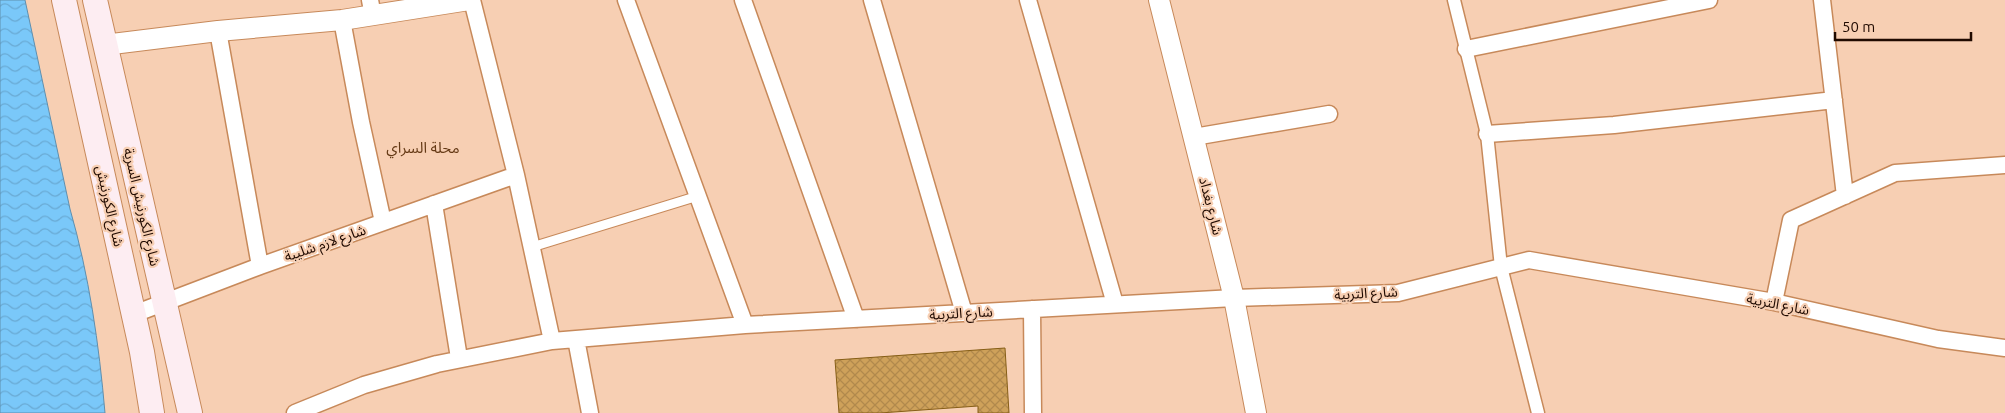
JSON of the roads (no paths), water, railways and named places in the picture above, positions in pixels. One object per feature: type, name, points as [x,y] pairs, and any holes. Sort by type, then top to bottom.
[{"type":"main road","name":"شارع الكورنيش","points":[[64,0],[134,314],[152,413]]},
{"type":"main road","name":"شارع الكورنيش السرية","points":[[94,0],[190,413]]},
{"type":"street","points":[[104,44],[342,20],[372,8],[471,0],[516,175],[552,341]]},
{"type":"street","points":[[626,0],[745,325]]},
{"type":"street","points":[[743,0],[856,319]]},
{"type":"street","points":[[872,0],[964,313]]},
{"type":"street","points":[[1028,0],[1115,304]]},
{"type":"street","name":"شارع بغداد","points":[[1160,0],[1234,298],[1256,413]]},
{"type":"street","points":[[1454,0],[1486,134],[1501,267],[1538,413]]},
{"type":"street","points":[[1466,49],[1661,5],[1709,0]]},
{"type":"street","points":[[1822,0],[1845,196]]},
{"type":"street","points":[[342,20],[361,122],[383,222]]},
{"type":"street","points":[[218,31],[260,266]]},
{"type":"street","points":[[1486,134],[1614,125],[1834,100]]},
{"type":"street","points":[[1194,137],[1329,114]]},
{"type":"street","points":[[1774,302],[1791,220],[1894,173],[2005,165]]},
{"type":"street","name":"شارع لازم شليبة","points":[[134,314],[260,266],[516,175]]},
{"type":"street","points":[[434,204],[459,358]]},
{"type":"street","name":"شارع التربية","points":[[295,413],[364,386],[459,358],[552,341],[745,325],[1115,304],[1398,293],[1529,260],[1774,302],[1938,339],[2005,348]]},
{"type":"street","points":[[1032,309],[1033,413]]},
{"type":"street","points":[[576,339],[590,413]]},
{"type":"lane","points":[[532,247],[698,196]]},
{"type":"water","points":[[0,0],[25,0],[88,284],[100,361],[105,413],[0,413]]},
{"type":"district","name":"محلة السراي","points":[[423,148]]}]
